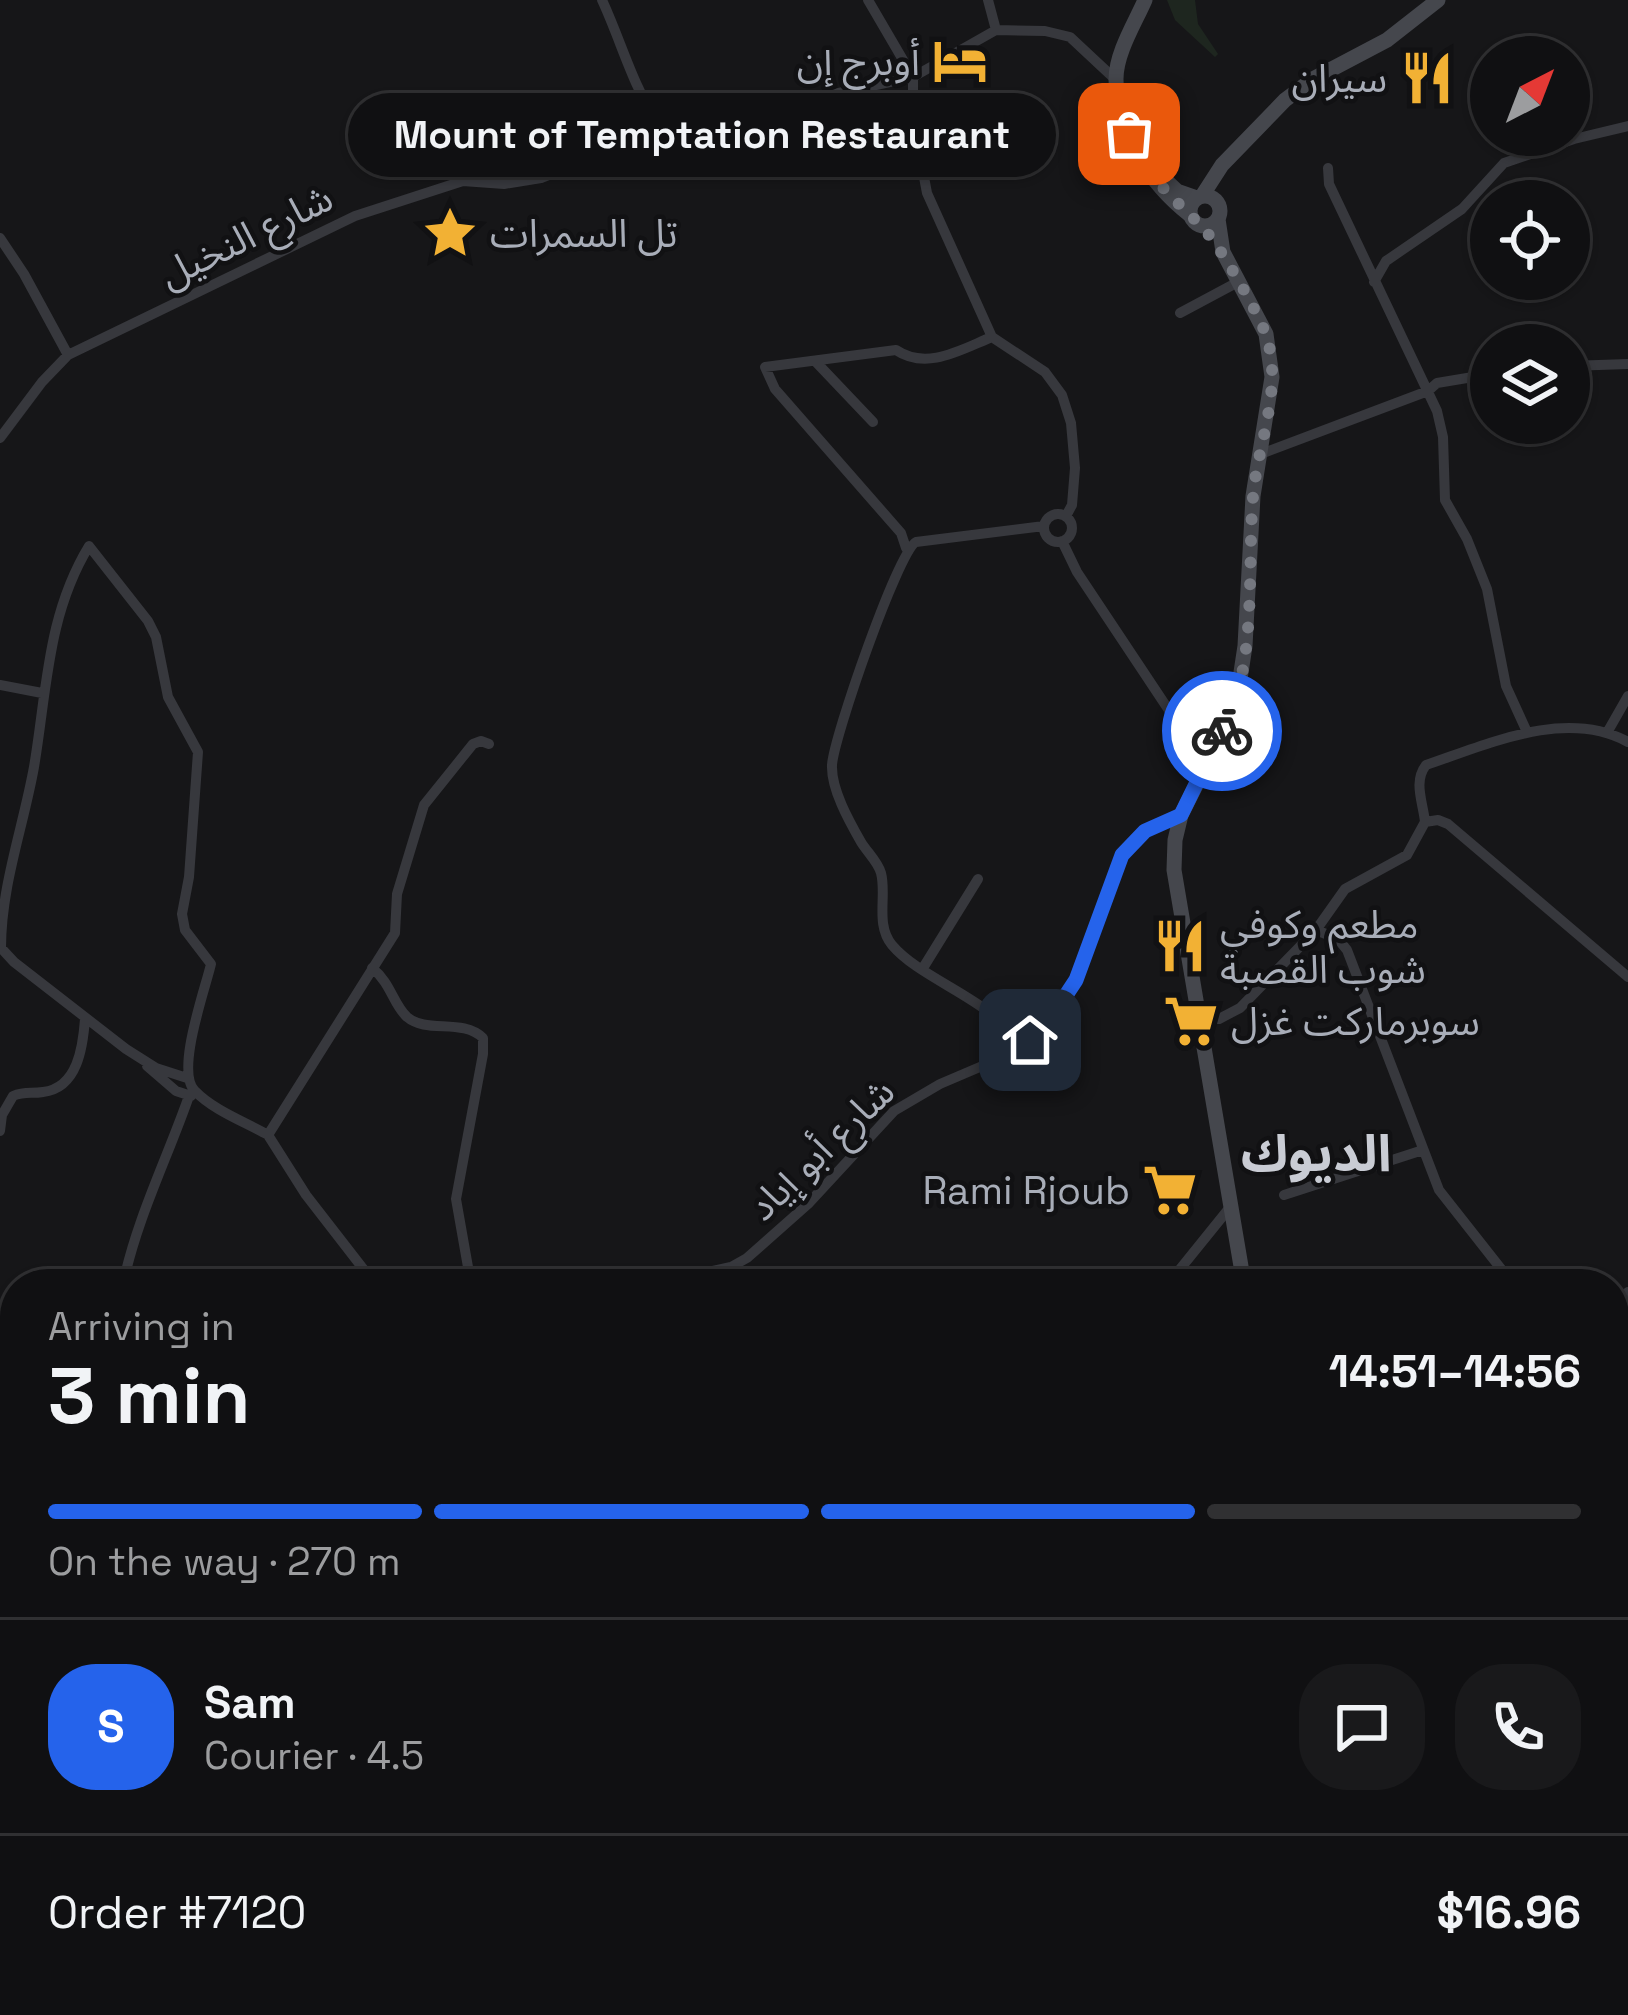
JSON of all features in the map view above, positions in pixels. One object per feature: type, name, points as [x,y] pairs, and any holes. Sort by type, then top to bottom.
[{"type":"main road","points":[[1145,0],[1116,80],[1129,134],[1154,180],[1195,220],[1238,281]]},
{"type":"main road","points":[[1195,220],[1191,205],[1222,165],[1299,90],[1387,40],[1438,0]]},
{"type":"main road","points":[[1129,134],[1165,182],[1212,198],[1223,252],[1266,334],[1270,356],[1270,401],[1258,455],[1238,692],[1174,840],[1176,896],[1242,1269]]},
{"type":"main road","points":[[1195,220],[1210,225],[1218,212],[1229,166],[1244,144]]},
{"type":"street","points":[[602,0],[625,50],[636,91],[657,122],[913,77],[995,30],[1070,37],[1116,80]]},
{"type":"street","points":[[868,0],[913,77],[913,119],[927,193],[992,337],[1045,372],[1061,395],[1071,424],[1075,468],[1072,505],[1066,516],[1072,532],[1062,542]]},
{"type":"street","points":[[988,0],[995,30]]},
{"type":"street","name":"شارع النخيل","points":[[68,355],[355,215],[463,181],[504,184],[541,178],[597,156],[657,122]]},
{"type":"street","points":[[1374,282],[1386,261],[1462,209],[1504,164],[1628,126]]},
{"type":"street","points":[[1328,168],[1329,184],[1428,391],[1443,437],[1445,500],[1467,538],[1487,589],[1506,686],[1528,731]]},
{"type":"street","points":[[0,238],[68,355],[0,438]]},
{"type":"street","points":[[1180,314],[1238,281]]},
{"type":"street","points":[[906,548],[901,533],[775,389],[765,367],[896,350],[908,358],[936,358],[992,337]]},
{"type":"street","points":[[815,361],[873,422]]},
{"type":"street","points":[[1590,365],[1628,364]]},
{"type":"street","points":[[1258,455],[1428,391],[1437,382],[1470,377]]},
{"type":"street","points":[[1020,1049],[1005,1027],[893,946],[883,921],[880,868],[840,799],[832,764],[906,548],[916,542],[1044,526],[1052,514],[1066,516]]},
{"type":"street","points":[[1044,526],[1049,538],[1062,542],[1204,763]]},
{"type":"street","points":[[127,1269],[148,1197],[196,1096],[187,1062],[212,964],[185,931],[182,914],[198,752],[168,697],[156,637],[148,621],[88,546],[66,588],[42,693],[34,766],[4,876],[1,950],[166,1084],[196,1096],[268,1135],[363,1269]]},
{"type":"street","points":[[0,685],[42,693]]},
{"type":"street","points":[[1608,731],[1628,696]]},
{"type":"street","points":[[1199,1018],[1219,1019],[1240,1008],[1316,930],[1345,889],[1407,855],[1425,822],[1419,786],[1426,765],[1528,731],[1608,731],[1628,742]]},
{"type":"street","points":[[268,1135],[395,934],[397,894],[424,805],[473,744],[489,744]]},
{"type":"street","name":"شارع أبو إياد","points":[[724,1269],[747,1258],[808,1204],[894,1112],[940,1084],[1020,1049],[1043,1030],[1076,980],[1122,855],[1145,831],[1181,815]]},
{"type":"street","points":[[1425,822],[1448,824],[1628,976]]},
{"type":"street","points":[[923,968],[978,879]]},
{"type":"street","points":[[1316,930],[1338,939],[1346,950],[1439,1190],[1502,1269]]},
{"type":"street","points":[[373,968],[413,1020],[469,1028],[483,1038],[455,1208],[468,1269]]},
{"type":"street","points":[[0,1131],[2,1115],[14,1096],[53,1089],[70,1074],[82,1050],[85,1018]]},
{"type":"street","points":[[141,1060],[188,1078]]},
{"type":"street","points":[[1284,1196],[1423,1150]]},
{"type":"street","points":[[1180,1269],[1233,1204]]},
{"type":"shaded area","points":[[1167,0],[1195,0],[1198,24],[1218,54],[1215,57],[1175,20]]},
{"type":"way so far","points":[[1129,134],[1154,180],[1201,225],[1238,281],[1266,334],[1270,356],[1270,401],[1253,496],[1245,646],[1238,692],[1222,731]]},
{"type":"place","name":"أوبرج إن","points":[[960,61]]},
{"type":"place","name":"سيران","points":[[1427,78]]},
{"type":"place","name":"Mount of Temptation Restaurant","points":[[1129,134]]},
{"type":"place","name":"تل السمرات","points":[[450,233]]},
{"type":"place","name":"مطعم وكوفي شوب القصبة","points":[[1180,946]]},
{"type":"place","name":"سوبرماركت غزل","points":[[1191,1021]]},
{"type":"place","name":"Rami Rjoub","points":[[1170,1190]]},
{"type":"district","name":"الديوك","points":[[1316,1153]]},
{"type":"route","points":[[1030,1040],[1043,1030],[1076,980],[1122,855],[1145,831],[1181,815],[1222,731]]}]
